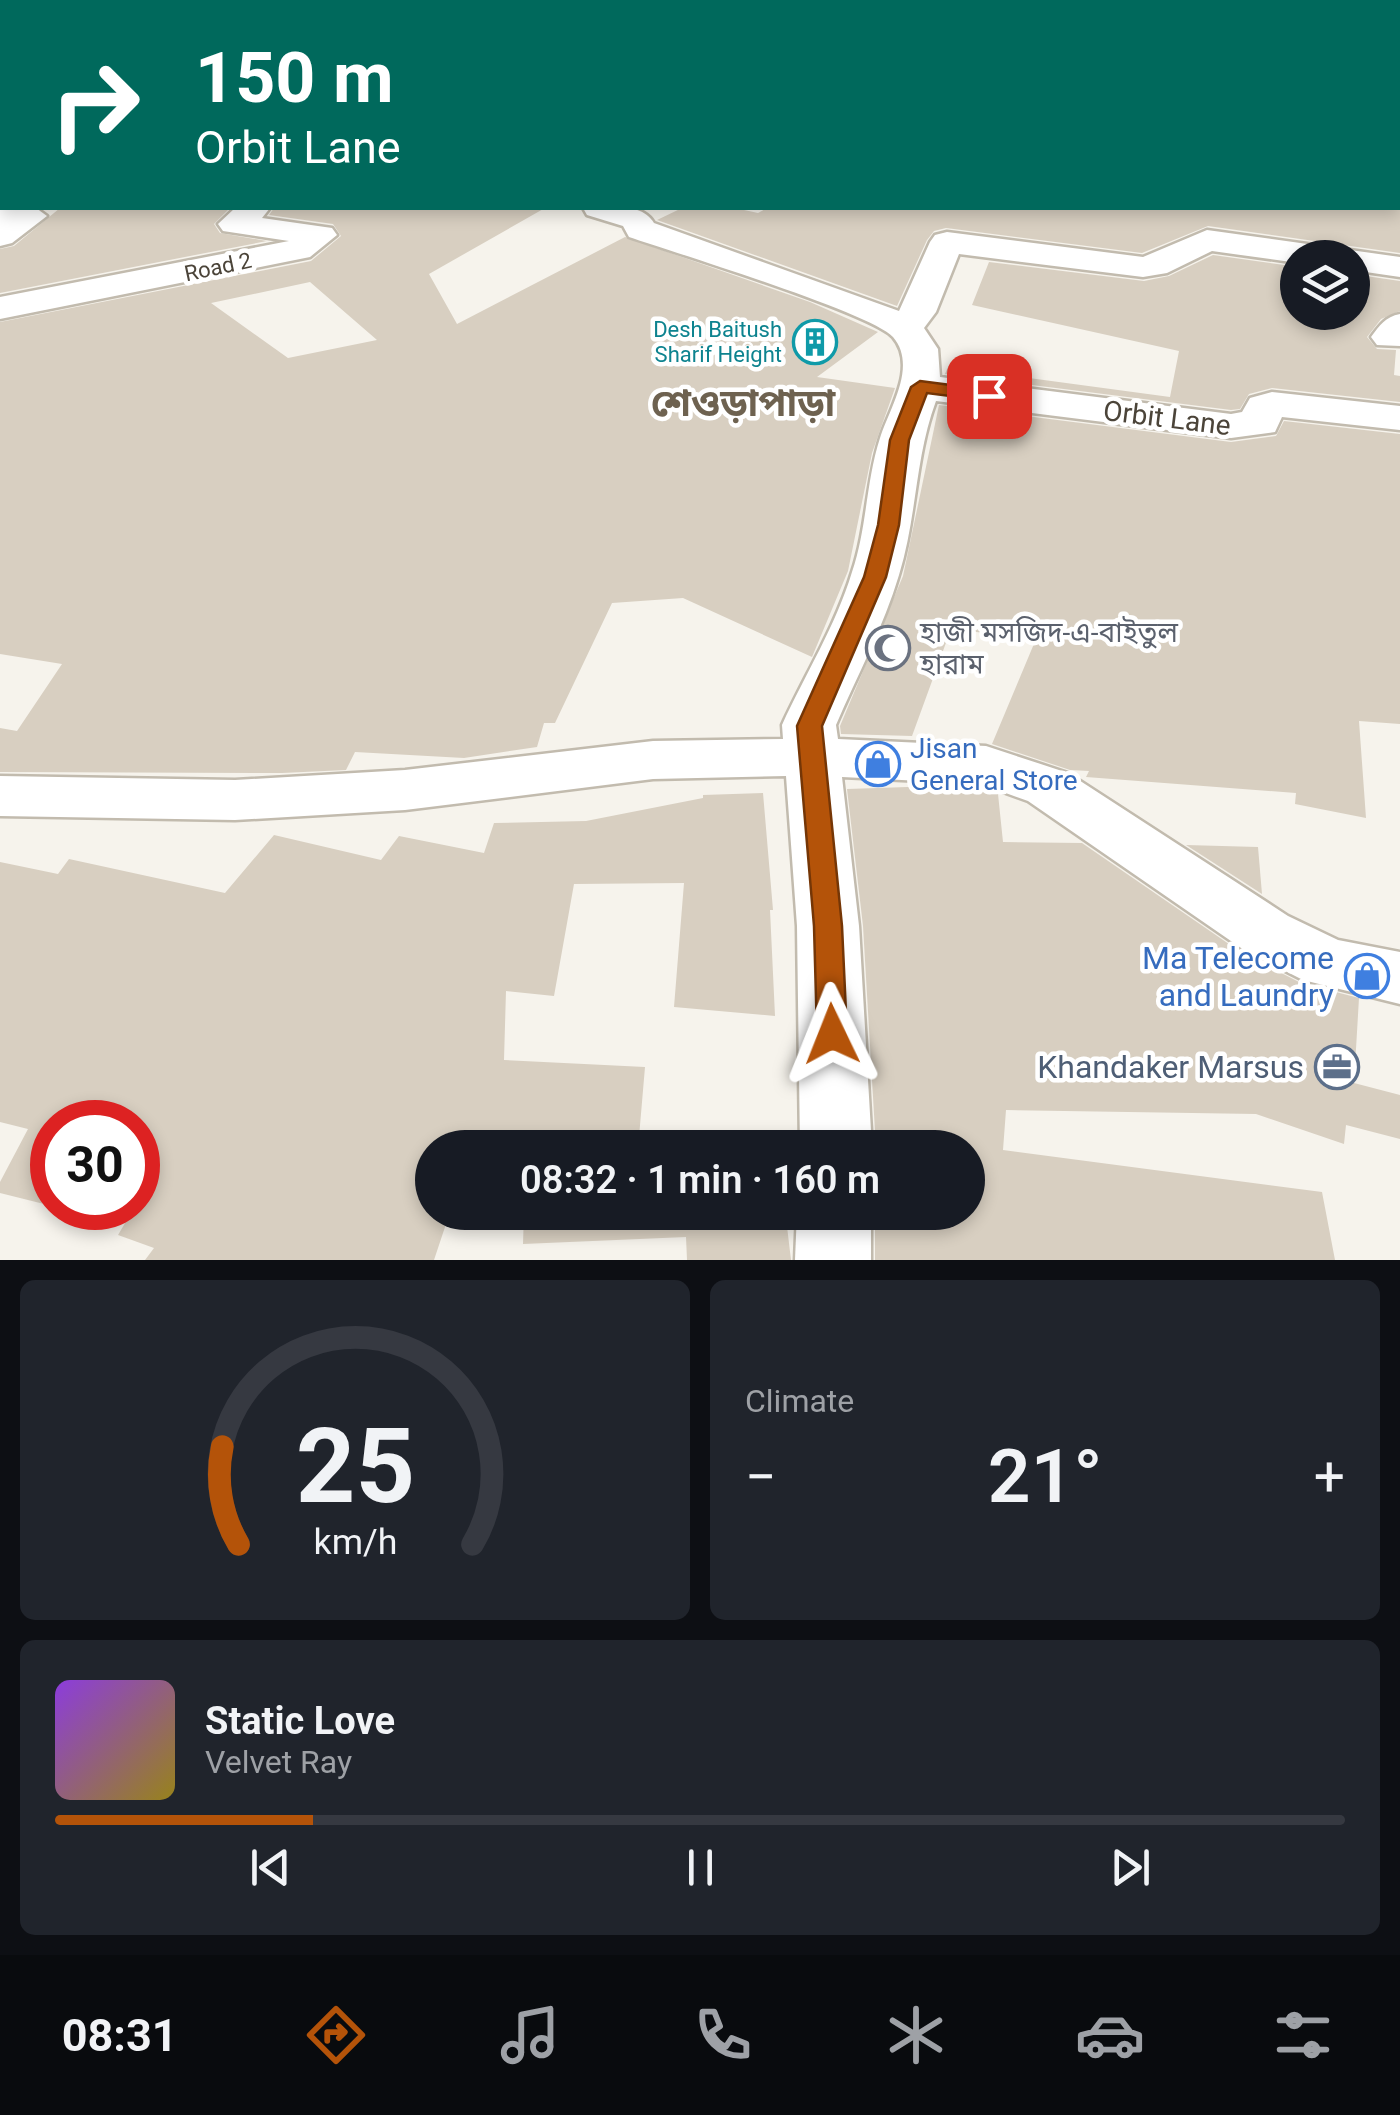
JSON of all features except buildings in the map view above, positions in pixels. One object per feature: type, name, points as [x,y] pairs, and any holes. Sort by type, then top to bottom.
[{"type":"street","name":"Road 2","points":[[0,308],[298,250],[320,235],[235,224],[252,210]]},
{"type":"street","points":[[616,210],[649,214],[641,230],[852,303],[905,328],[919,349],[920,387],[900,440],[889,525],[875,577],[809,726],[828,926],[835,1130]]},
{"type":"street","points":[[0,211],[32,216],[0,236]]},
{"type":"street","points":[[905,328],[918,312],[944,242],[1150,267],[1203,224],[1280,244]]},
{"type":"street","points":[[1370,263],[1400,267]]},
{"type":"street","name":"Orbit Lane","points":[[920,387],[1231,426],[1260,422],[1264,407],[1272,404],[1400,418]]},
{"type":"street","points":[[0,796],[235,800],[405,790],[653,760],[811,757],[986,765],[1048,787],[1266,932],[1326,962],[1400,978]]},
{"type":"street","points":[[833,1260],[834,1230]]},
{"type":"place","name":"Desh Baitush Sharif Height","points":[[815,342]]},
{"type":"place","name":"হাজী মসজিদ-এ-বাইতুল হারাম","points":[[888,648]]},
{"type":"place","name":"Jisan General Store","points":[[878,764]]},
{"type":"place","name":"Ma Telecome and Laundry","points":[[1367,976]]},
{"type":"place","name":"Khandaker Marsus","points":[[1337,1067]]},
{"type":"district","name":"শেওড়াপাড়া","points":[[743,403]]},
{"type":"route","points":[[832,1034],[828,926],[809,726],[875,577],[889,525],[900,440],[920,387],[989,396]]}]
